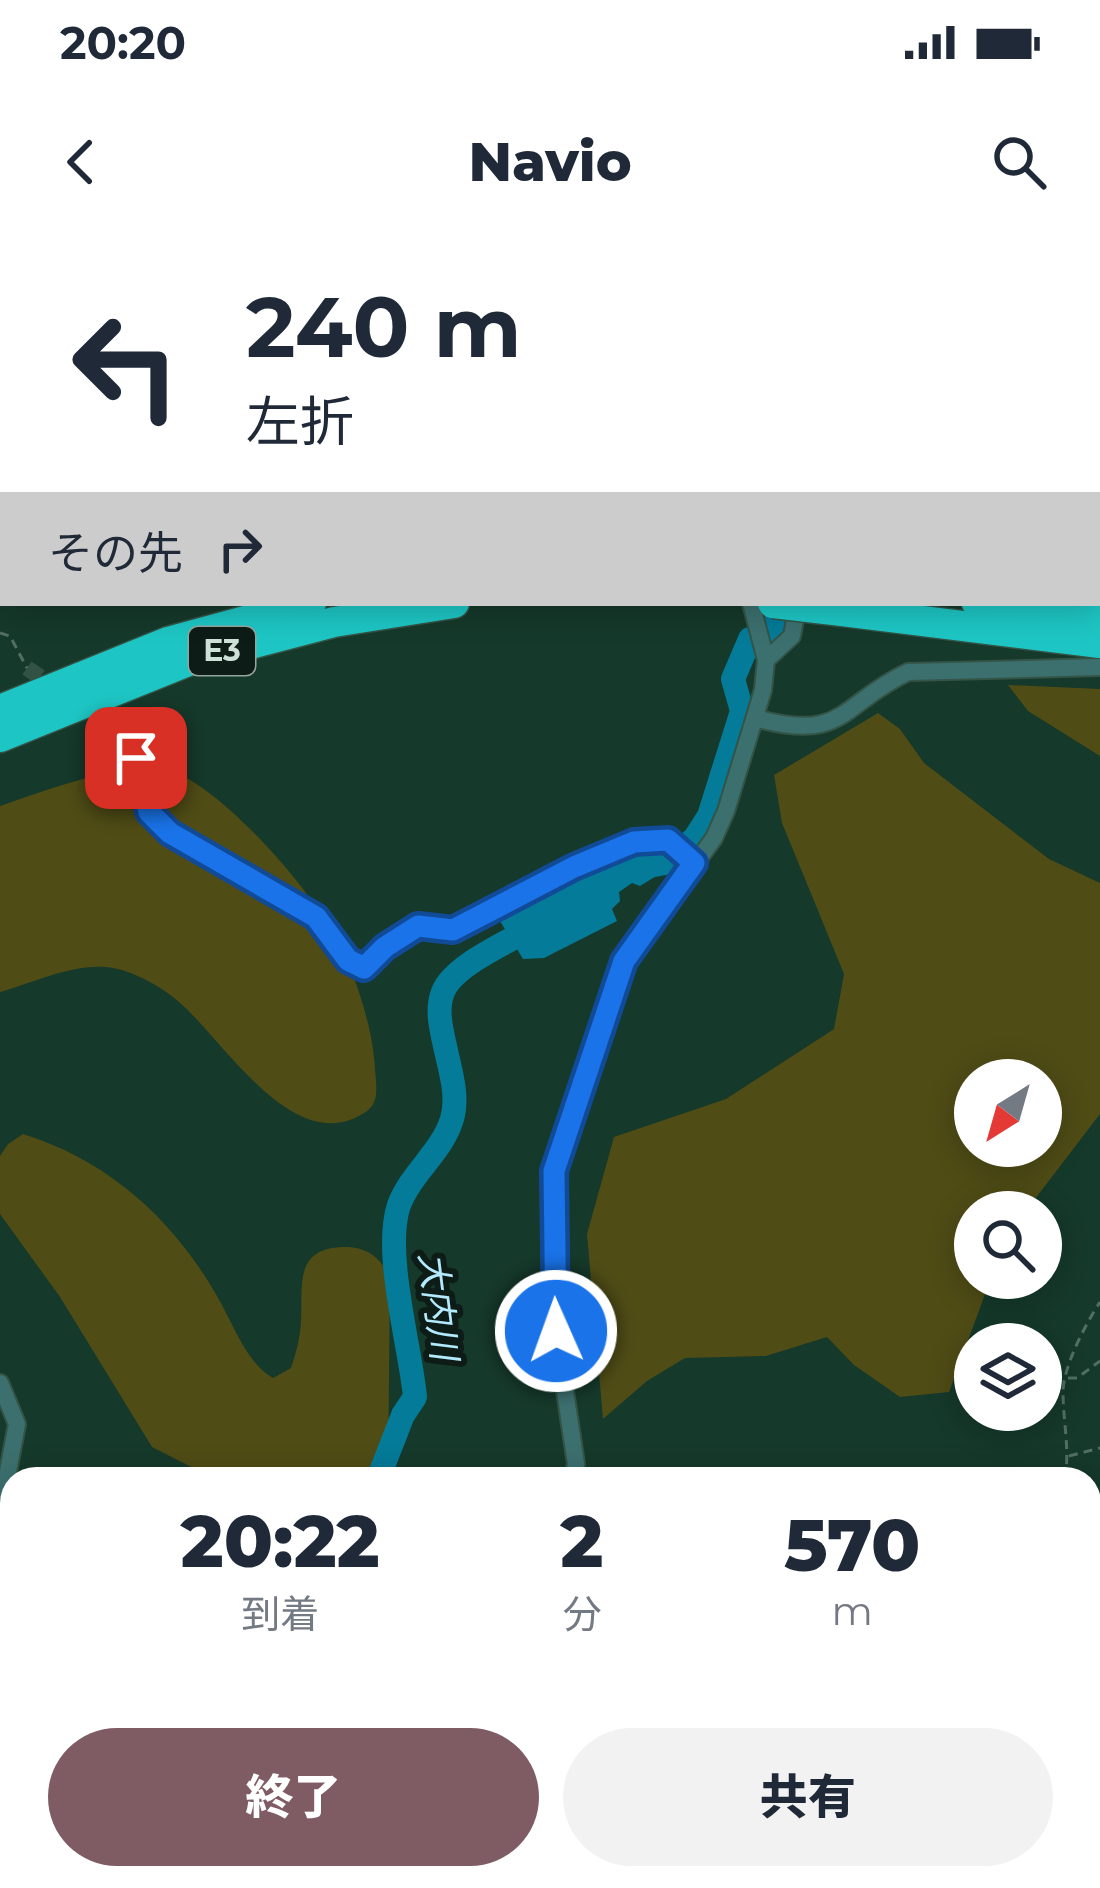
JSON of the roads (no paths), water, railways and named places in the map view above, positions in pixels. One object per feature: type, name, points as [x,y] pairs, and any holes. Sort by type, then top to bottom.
[{"type":"highway","name":"E3","points":[[0,710],[168,642],[300,606]]},
{"type":"highway","name":"E3","points":[[0,737],[193,659],[334,622],[435,606]]},
{"type":"highway","points":[[802,606],[1100,643]]},
{"type":"highway","points":[[1008,606],[1100,615]]},
{"type":"street","points":[[574,1467],[556,1331],[554,1171],[624,961],[714,838],[726,811],[755,718],[766,660],[752,606]]},
{"type":"street","points":[[766,660],[792,636],[797,606]]},
{"type":"street","points":[[755,718],[829,725],[908,672],[1100,667]]},
{"type":"street","points":[[107,724],[127,738],[149,812],[170,833],[316,917],[348,960],[364,968],[385,947],[418,926],[453,930],[574,867],[634,842],[668,840],[694,863]]},
{"type":"street","points":[[0,1383],[17,1424],[9,1467]]},
{"type":"water","points":[[661,844],[671,867],[640,886],[632,883],[619,892],[620,901],[612,909],[617,921],[544,958],[523,959],[500,921],[515,902],[612,853],[638,852]]},
{"type":"waterway","name":"大内川","points":[[638,868],[665,863],[695,838],[709,816],[742,711],[733,679],[750,639],[772,626],[782,606]]},
{"type":"waterway","name":"大内川","points":[[383,1467],[415,1397],[396,1273],[399,1205],[441,1142],[454,1111],[454,1087],[440,1024],[443,992],[471,962],[540,924]]},
{"type":"tunnel","points":[[27,668],[57,689]]}]
